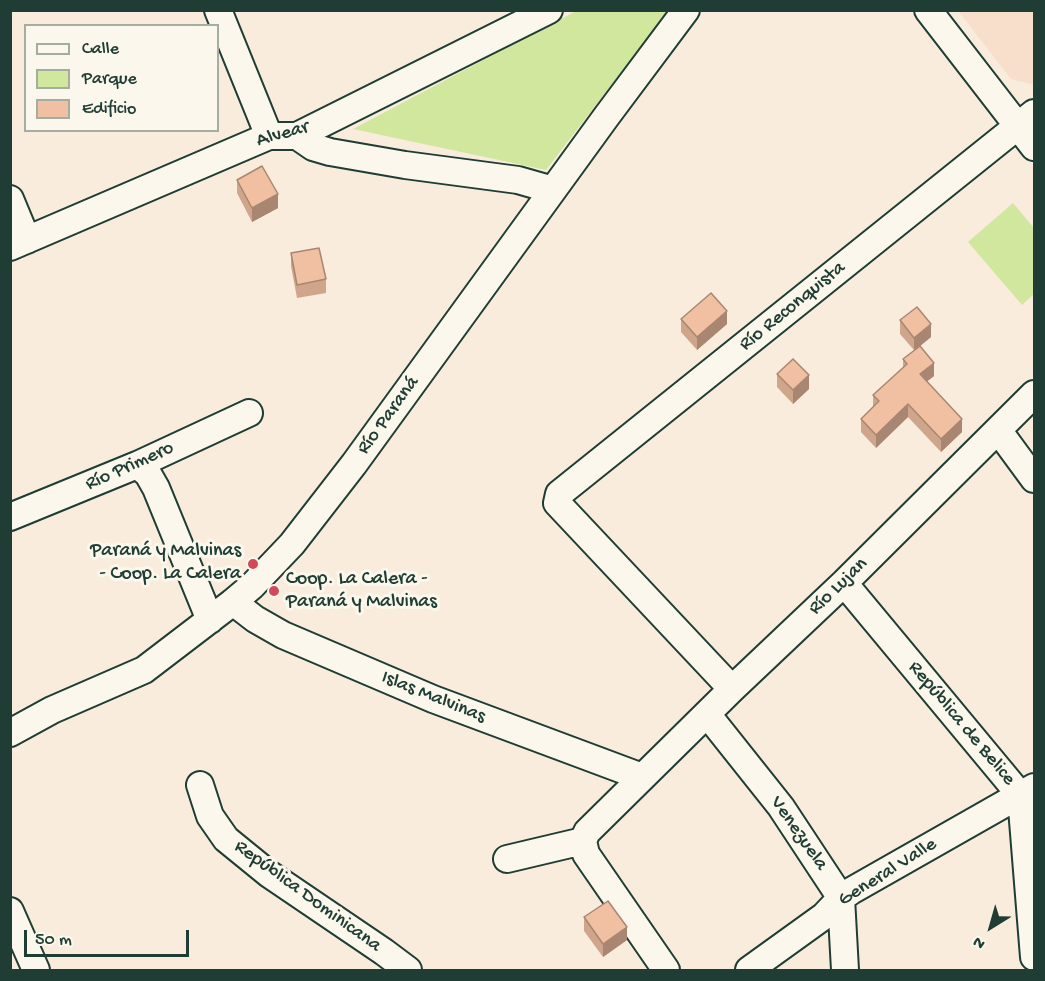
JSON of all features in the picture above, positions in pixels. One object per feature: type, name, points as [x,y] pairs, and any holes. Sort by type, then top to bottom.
[{"type":"street","points":[[218,10],[269,136]]},
{"type":"street","name":"Alvear","points":[[19,244],[269,136],[297,136],[549,10]]},
{"type":"street","name":"Río Paraná","points":[[10,733],[52,710],[144,670],[252,586],[292,544],[686,10]]},
{"type":"street","points":[[928,10],[1026,119],[1035,147]]},
{"type":"street","name":"Río Reconquista","points":[[732,689],[558,503],[559,494],[1026,119]]},
{"type":"street","points":[[297,136],[313,147],[330,153],[518,180],[553,190]]},
{"type":"street","points":[[10,199],[19,244]]},
{"type":"street","name":"Río Lujan","points":[[585,837],[642,777],[844,583],[1035,394]]},
{"type":"street","name":"Río Primero","points":[[10,518],[137,465],[249,413]]},
{"type":"street","points":[[998,430],[1035,479]]},
{"type":"street","points":[[137,465],[148,474],[156,488],[210,620]]},
{"type":"street","name":"República de Belice","points":[[844,583],[1028,791],[1035,957]]},
{"type":"street","name":"Islas Malvinas","points":[[233,602],[255,619],[283,635],[433,699],[642,777]]},
{"type":"street","name":"Venezuela","points":[[707,714],[781,807],[841,898]]},
{"type":"street","name":"República Dominicana","points":[[200,785],[210,816],[226,839],[269,874],[408,970]]},
{"type":"street","name":"General Valle","points":[[749,970],[824,916],[841,898],[1028,791]]},
{"type":"street","points":[[507,859],[585,837],[585,854],[666,970]]},
{"type":"street","points":[[841,898],[845,970]]},
{"type":"street","points":[[10,911],[36,970]]},
{"type":"shaded area","points":[[958,11],[1034,11],[1034,85],[1011,79]]},
{"type":"green space","points":[[578,10],[668,11],[546,170],[353,129]]},
{"type":"green space","points":[[1013,203],[1034,228],[1034,294],[1022,305],[968,242]]},
{"type":"building","points":[[262,166],[278,194],[252,208],[237,180]]},
{"type":"building","points":[[319,248],[326,279],[297,285],[291,253]]},
{"type":"building","points":[[711,293],[727,311],[697,337],[681,319]]},
{"type":"building","points":[[917,307],[931,324],[914,338],[900,320]]},
{"type":"building","points":[[920,346],[934,363],[920,374],[962,419],[941,439],[908,404],[876,435],[861,419],[879,401],[873,395],[907,364],[903,359]]},
{"type":"building","points":[[793,359],[809,375],[793,390],[777,374]]},
{"type":"building","points":[[608,901],[627,927],[603,944],[584,917]]},
{"type":"place","name":"Paraná y Malvinas - Coop. La Calera","points":[[253,564]]},
{"type":"place","name":"Coop. La Calera - Paraná y Malvinas","points":[[274,591]]}]
